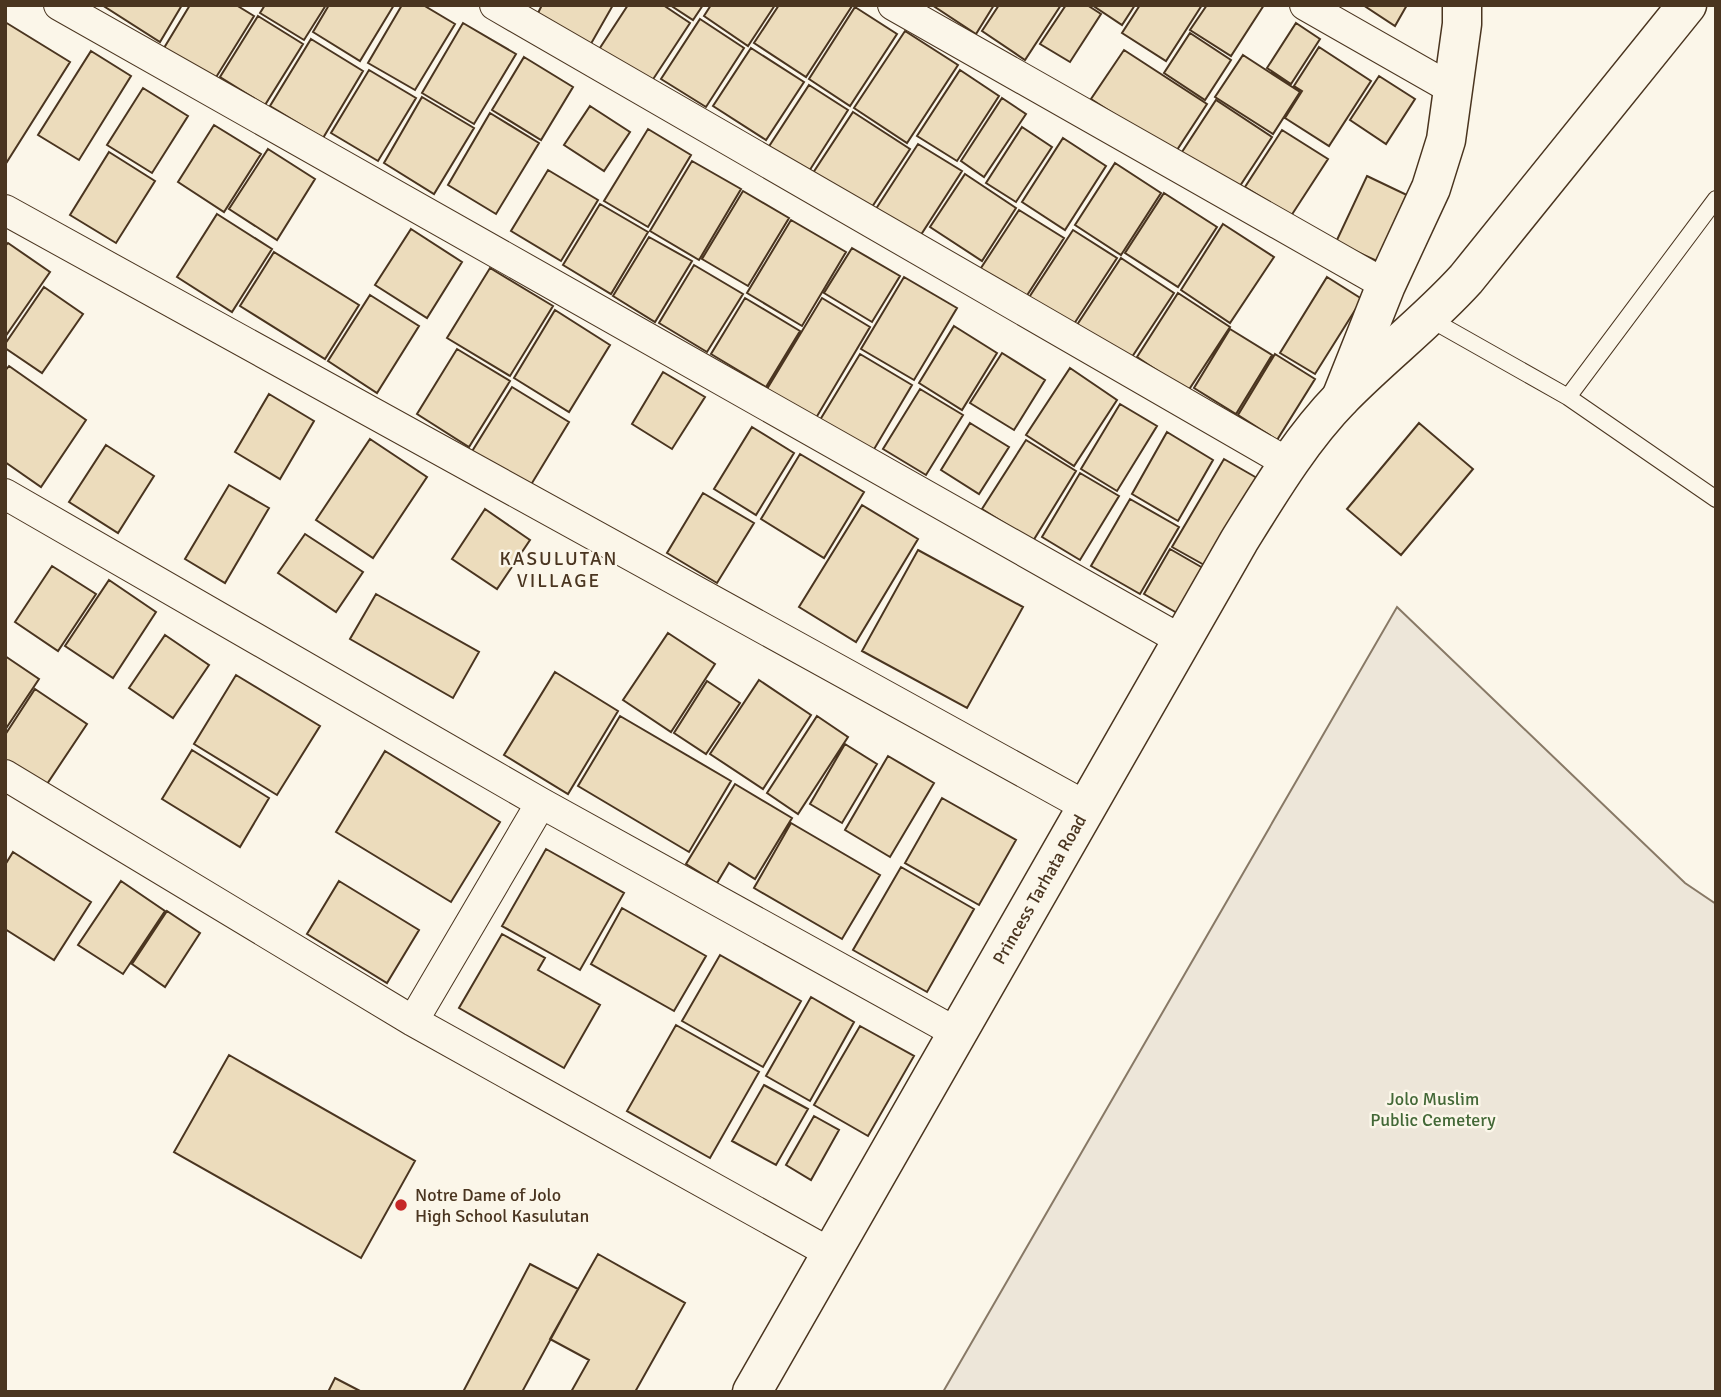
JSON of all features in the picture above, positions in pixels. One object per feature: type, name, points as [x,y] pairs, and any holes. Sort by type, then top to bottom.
[{"type":"main road","points":[[1341,398],[1386,285],[1431,188],[1446,140],[1462,5]]},
{"type":"main road","points":[[1341,398],[1430,319],[1466,279],[1687,5]]},
{"type":"main road","name":"Princess Tarhata Road","points":[[752,1392],[1239,541],[1288,463],[1341,398]]},
{"type":"street","points":[[59,5],[1183,641]]},
{"type":"street","points":[[495,5],[1288,463]]},
{"type":"street","points":[[893,5],[1386,285]]},
{"type":"street","points":[[1305,5],[1454,90]]},
{"type":"street","points":[[5,210],[1087,807]]},
{"type":"street","points":[[5,494],[541,803],[957,1033]]},
{"type":"street","points":[[5,775],[413,1021],[830,1252]]},
{"type":"street","points":[[413,1021],[541,803]]},
{"type":"lane","points":[[1568,397],[1716,199]]},
{"type":"lane","points":[[1430,319],[1568,397],[1716,499]]},
{"type":"green space","name":"Jolo Muslim Public Cemetery","points":[[1397,607],[1685,883],[1716,904],[1716,1392],[943,1392]]},
{"type":"building","points":[[102,5],[182,5],[160,42]]},
{"type":"building","points":[[190,5],[236,5],[254,16],[215,79],[164,48]]},
{"type":"building","points":[[265,5],[326,5],[304,40],[260,13]]},
{"type":"building","points":[[329,5],[394,5],[360,61],[313,32]]},
{"type":"building","points":[[402,5],[423,5],[455,24],[415,90],[368,63]]},
{"type":"building","points":[[542,5],[613,5],[588,49],[535,19]]},
{"type":"building","points":[[628,5],[663,5],[690,23],[648,87],[596,54]]},
{"type":"building","points":[[670,5],[703,5],[693,20]]},
{"type":"building","points":[[711,5],[775,5],[748,46],[704,16]]},
{"type":"building","points":[[779,5],[852,6],[806,77],[754,43]]},
{"type":"building","points":[[932,5],[994,5],[976,34]]},
{"type":"building","points":[[999,5],[1061,5],[1025,60],[982,31]]},
{"type":"building","points":[[1066,5],[1087,5],[1101,14],[1070,62],[1040,44]]},
{"type":"building","points":[[1092,5],[1135,5],[1122,25]]},
{"type":"building","points":[[1140,5],[1202,5],[1166,61],[1122,33]]},
{"type":"building","points":[[1207,5],[1264,5],[1231,56],[1190,30]]},
{"type":"building","points":[[1363,5],[1407,5],[1395,26]]},
{"type":"building","points":[[855,7],[897,34],[850,106],[809,79]]},
{"type":"building","points":[[258,16],[303,44],[265,105],[220,77]]},
{"type":"building","points":[[700,19],[744,48],[706,107],[661,79]]},
{"type":"building","points":[[5,22],[70,62],[5,165]]},
{"type":"building","points":[[463,23],[516,54],[474,124],[422,93]]},
{"type":"building","points":[[1296,23],[1320,39],[1291,84],[1267,68]]},
{"type":"building","points":[[905,31],[958,65],[907,143],[854,108]]},
{"type":"building","points":[[1190,33],[1231,60],[1205,100],[1164,73]]},
{"type":"building","points":[[311,39],[363,71],[323,138],[270,106]]},
{"type":"building","points":[[1319,47],[1371,81],[1329,146],[1285,118],[1302,91],[1294,86]]},
{"type":"building","points":[[751,48],[804,82],[766,140],[713,106]]},
{"type":"building","points":[[1124,50],[1207,104],[1175,153],[1091,99]]},
{"type":"building","points":[[91,51],[131,76],[79,160],[38,135]]},
{"type":"building","points":[[1243,55],[1300,92],[1273,134],[1215,97]]},
{"type":"building","points":[[524,57],[573,87],[541,140],[492,110]]},
{"type":"building","points":[[369,70],[416,98],[378,161],[331,133]]},
{"type":"building","points":[[960,70],[999,96],[957,161],[917,136]]},
{"type":"building","points":[[1379,76],[1415,99],[1386,144],[1350,120]]},
{"type":"building","points":[[809,85],[848,110],[806,176],[766,151]]},
{"type":"building","points":[[143,88],[188,116],[152,173],[107,145]]},
{"type":"building","points":[[422,97],[474,128],[434,194],[384,163]]},
{"type":"building","points":[[1002,98],[1026,114],[984,177],[961,161]]},
{"type":"building","points":[[1216,100],[1272,137],[1236,192],[1180,155]]},
{"type":"building","points":[[590,106],[630,132],[604,171],[564,145]]},
{"type":"building","points":[[853,112],[910,149],[868,213],[811,176]]},
{"type":"building","points":[[490,113],[539,143],[496,214],[448,185]]},
{"type":"building","points":[[214,125],[261,154],[224,212],[178,182]]},
{"type":"building","points":[[1022,127],[1052,147],[1016,202],[986,183]]},
{"type":"building","points":[[648,129],[691,155],[648,227],[604,201]]},
{"type":"building","points":[[1282,130],[1328,159],[1291,216],[1245,187]]},
{"type":"building","points":[[1063,138],[1106,166],[1065,230],[1022,202]]},
{"type":"building","points":[[918,144],[962,171],[915,244],[872,215]]},
{"type":"building","points":[[268,149],[315,179],[277,240],[229,209]]},
{"type":"building","points":[[109,152],[155,181],[116,243],[70,215]]},
{"type":"building","points":[[692,161],[741,189],[699,260],[650,231]]},
{"type":"building","points":[[1115,163],[1161,193],[1121,255],[1075,225]]},
{"type":"building","points":[[548,170],[598,200],[561,261],[511,231]]},
{"type":"building","points":[[965,174],[1016,208],[982,261],[930,227]]},
{"type":"building","points":[[1367,176],[1409,196],[1379,262],[1336,242]]},
{"type":"building","points":[[743,191],[789,218],[748,286],[702,259]]},
{"type":"building","points":[[1164,193],[1217,227],[1178,287],[1125,253]]},
{"type":"building","points":[[600,204],[648,232],[611,294],[563,265]]},
{"type":"building","points":[[1019,210],[1064,238],[1024,300],[979,271]]},
{"type":"building","points":[[217,214],[272,249],[232,312],[177,277]]},
{"type":"building","points":[[791,220],[846,252],[802,326],[747,293]]},
{"type":"building","points":[[1223,224],[1274,257],[1230,323],[1181,290]]},
{"type":"building","points":[[411,229],[462,262],[427,318],[375,285]]},
{"type":"building","points":[[1073,230],[1117,258],[1072,327],[1028,299]]},
{"type":"building","points":[[649,237],[692,261],[655,322],[613,296]]},
{"type":"building","points":[[8,243],[50,272],[5,337],[5,246]]},
{"type":"building","points":[[852,248],[900,276],[872,322],[824,293]]},
{"type":"building","points":[[274,252],[359,305],[325,359],[240,306]]},
{"type":"building","points":[[1121,258],[1174,293],[1126,366],[1073,331]]},
{"type":"building","points":[[694,265],[743,294],[707,352],[659,323]]},
{"type":"building","points":[[490,268],[553,306],[510,376],[447,338]]},
{"type":"building","points":[[904,277],[957,308],[914,380],[861,349]]},
{"type":"building","points":[[1327,277],[1362,299],[1315,374],[1280,353]]},
{"type":"building","points":[[44,287],[83,314],[42,373],[5,348],[5,344]]},
{"type":"building","points":[[1178,293],[1230,327],[1188,391],[1137,357]]},
{"type":"building","points":[[370,295],[419,326],[377,393],[328,361]]},
{"type":"building","points":[[745,298],[800,331],[766,387],[711,354]]},
{"type":"building","points":[[822,298],[870,327],[816,418],[767,389]]},
{"type":"building","points":[[555,310],[610,345],[569,412],[514,378]]},
{"type":"building","points":[[954,326],[997,353],[962,410],[919,383]]},
{"type":"building","points":[[1230,329],[1272,355],[1236,414],[1194,388]]},
{"type":"building","points":[[457,349],[510,381],[469,447],[417,414]]},
{"type":"building","points":[[1002,353],[1045,380],[1014,430],[970,403]]},
{"type":"building","points":[[860,354],[912,385],[873,451],[820,420]]},
{"type":"building","points":[[1275,354],[1315,379],[1277,440],[1238,415]]},
{"type":"building","points":[[9,366],[86,420],[41,487],[5,462],[5,371]]},
{"type":"building","points":[[1070,368],[1117,400],[1074,466],[1026,435]]},
{"type":"building","points":[[663,372],[705,397],[672,449],[632,424]]},
{"type":"building","points":[[512,387],[569,422],[529,488],[471,453]]},
{"type":"building","points":[[920,389],[963,415],[926,475],[883,449]]},
{"type":"building","points":[[269,394],[314,421],[280,479],[235,452]]},
{"type":"building","points":[[1120,404],[1157,426],[1117,491],[1081,469]]},
{"type":"building","points":[[970,423],[1009,447],[979,494],[941,470]]},
{"type":"building","points":[[1419,423],[1473,469],[1401,555],[1347,509]]},
{"type":"building","points":[[752,427],[794,453],[756,515],[714,489]]},
{"type":"building","points":[[1167,432],[1213,460],[1178,521],[1132,494]]},
{"type":"building","points":[[370,439],[427,477],[373,558],[316,520]]},
{"type":"building","points":[[1026,440],[1076,471],[1033,541],[982,509]]},
{"type":"building","points":[[106,445],[154,476],[118,533],[69,502]]},
{"type":"building","points":[[800,454],[864,492],[824,558],[761,519]]},
{"type":"building","points":[[1224,459],[1257,478],[1206,566],[1172,547]]},
{"type":"building","points":[[1080,473],[1119,496],[1080,560],[1042,537]]},
{"type":"building","points":[[229,485],[269,508],[225,583],[185,559]]},
{"type":"building","points":[[703,493],[754,523],[717,583],[667,553]]},
{"type":"building","points":[[1130,499],[1179,527],[1140,594],[1091,566]]},
{"type":"building","points":[[862,505],[918,539],[856,642],[799,607]]},
{"type":"building","points":[[485,509],[530,540],[497,589],[452,559]]},
{"type":"building","points":[[305,534],[363,572],[336,612],[278,573]]},
{"type":"building","points":[[1170,549],[1203,568],[1177,613],[1144,594]]},
{"type":"building","points":[[918,550],[1023,607],[967,708],[862,651]]},
{"type":"building","points":[[52,566],[96,594],[58,651],[15,622]]},
{"type":"building","points":[[109,580],[156,612],[113,678],[65,646]]},
{"type":"building","points":[[376,594],[479,652],[453,698],[350,639]]},
{"type":"building","points":[[668,633],[715,664],[671,732],[623,700]]},
{"type":"building","points":[[165,635],[209,665],[173,718],[129,688]]},
{"type":"building","points":[[5,656],[39,679],[5,730]]},
{"type":"building","points":[[555,672],[618,711],[568,794],[504,755]]},
{"type":"building","points":[[236,675],[320,726],[277,795],[194,744]]},
{"type":"building","points":[[759,680],[811,715],[763,789],[710,754]]},
{"type":"building","points":[[707,681],[740,703],[706,754],[674,733]]},
{"type":"building","points":[[35,689],[87,724],[45,787],[5,761],[5,735]]},
{"type":"building","points":[[620,716],[731,781],[689,852],[578,786]]},
{"type":"building","points":[[817,716],[848,737],[798,814],[767,793]]},
{"type":"building","points":[[845,744],[877,764],[842,823],[810,804]]},
{"type":"building","points":[[192,750],[269,798],[240,847],[162,799]]},
{"type":"building","points":[[385,751],[500,822],[451,902],[336,832]]},
{"type":"building","points":[[888,756],[934,783],[890,857],[845,830]]},
{"type":"building","points":[[735,784],[792,818],[755,879],[729,863],[717,883],[686,864]]},
{"type":"building","points":[[942,798],[1016,840],[979,905],[905,863]]},
{"type":"building","points":[[791,823],[880,875],[842,939],[754,888]]},
{"type":"building","points":[[546,849],[624,893],[580,970],[502,926]]},
{"type":"building","points":[[13,852],[91,902],[54,960],[5,929],[5,865]]},
{"type":"building","points":[[901,867],[974,909],[927,992],[853,950]]},
{"type":"building","points":[[121,881],[165,911],[123,974],[78,945]]},
{"type":"building","points":[[339,881],[419,930],[387,983],[307,934]]},
{"type":"building","points":[[622,908],[706,956],[674,1011],[591,964]]},
{"type":"building","points":[[167,911],[200,933],[165,987],[132,964]]},
{"type":"building","points":[[502,934],[545,958],[538,970],[600,1005],[564,1068],[459,1008]]},
{"type":"building","points":[[720,955],[801,1001],[763,1067],[682,1021]]},
{"type":"building","points":[[811,997],[854,1022],[810,1101],[766,1076]]},
{"type":"building","points":[[676,1025],[759,1072],[710,1158],[627,1111]]},
{"type":"building","points":[[860,1026],[914,1056],[868,1136],[814,1105]]},
{"type":"building","points":[[229,1055],[415,1161],[361,1258],[174,1152]]},
{"type":"building","points":[[764,1085],[808,1109],[776,1165],[732,1141]]},
{"type":"building","points":[[814,1116],[839,1130],[811,1180],[786,1165]]},
{"type":"building","points":[[598,1254],[685,1303],[635,1392],[571,1392],[589,1360],[550,1339]]},
{"type":"building","points":[[530,1264],[578,1289],[522,1392],[463,1392]]},
{"type":"building","points":[[335,1378],[362,1392],[328,1392]]},
{"type":"place","name":"Notre Dame of Jolo High School Kasulutan","points":[[401,1205]]},
{"type":"district","name":"KASULUTAN VILLAGE","points":[[559,569]]}]
